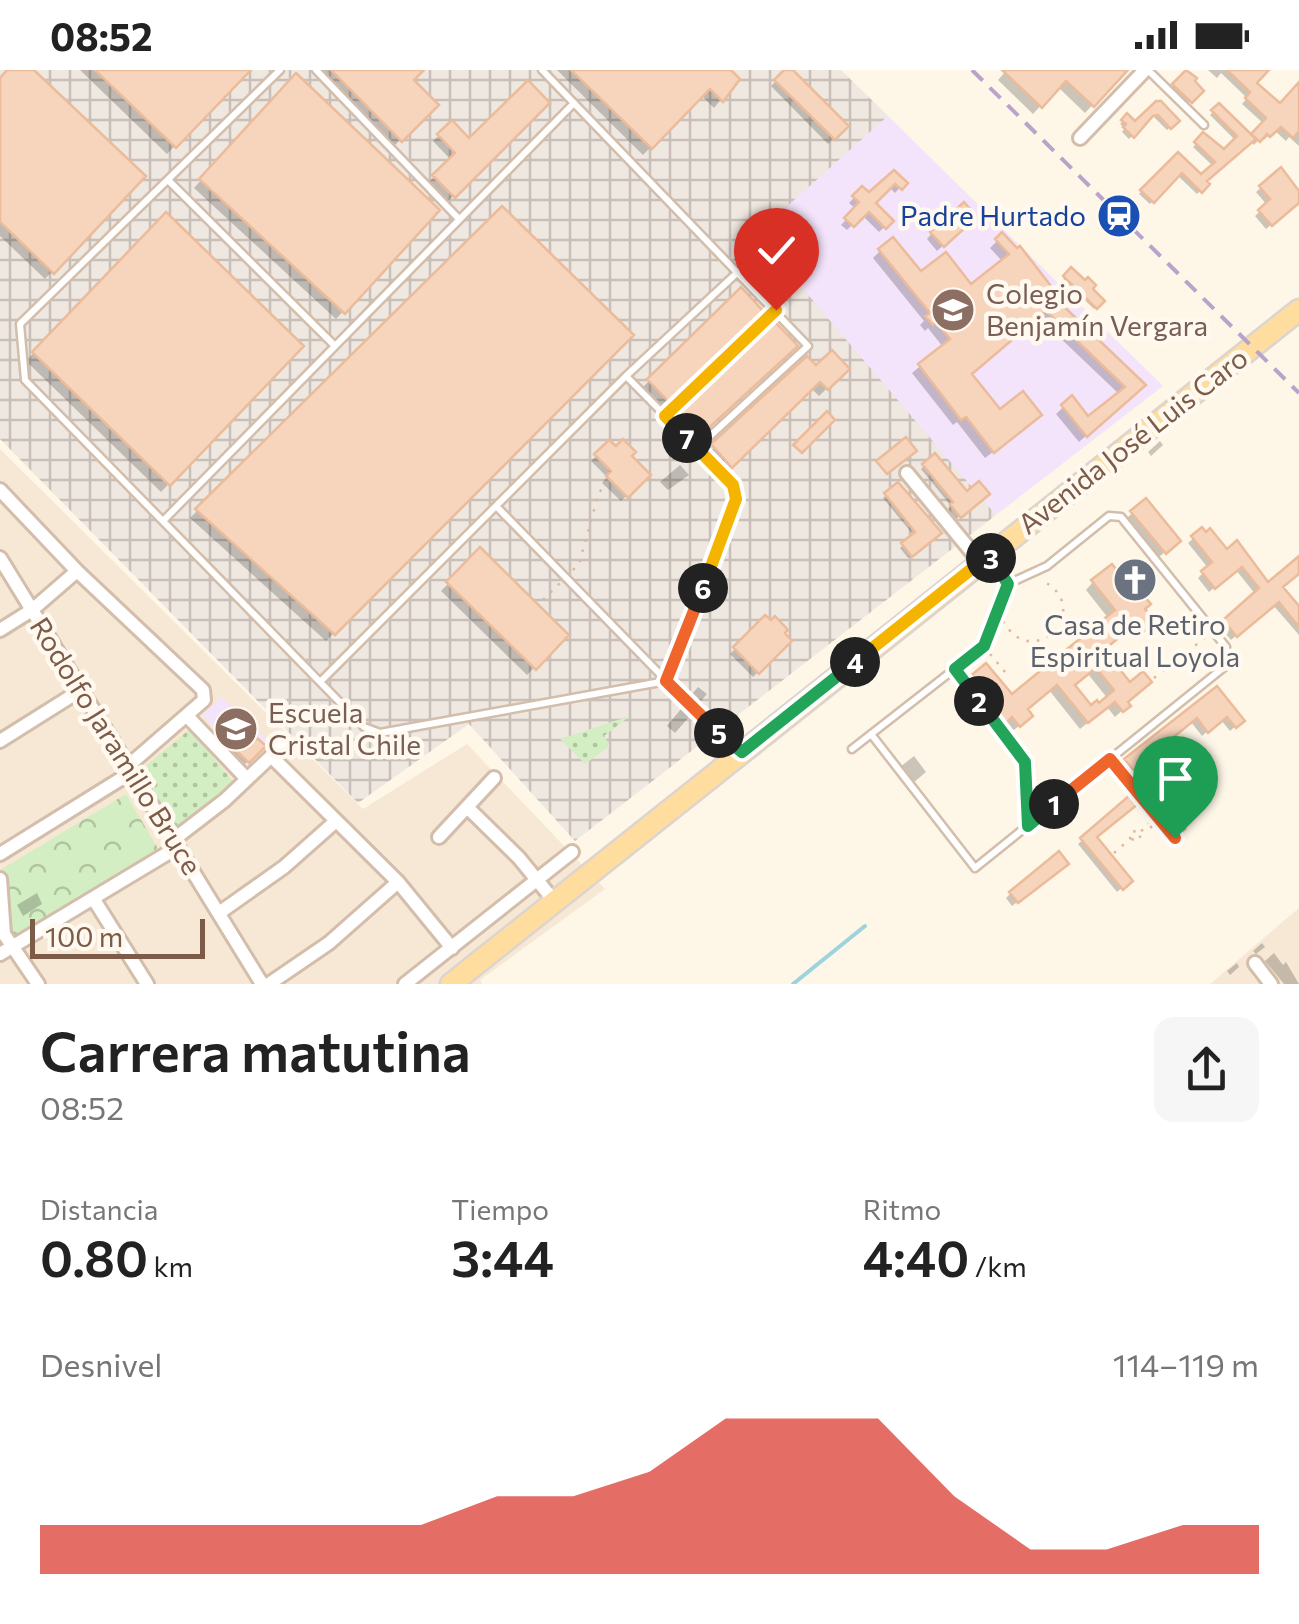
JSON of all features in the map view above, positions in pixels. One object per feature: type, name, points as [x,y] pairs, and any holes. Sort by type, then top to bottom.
[{"type":"main road","name":"Avenida José Luis Caro","points":[[451,984],[1299,310]]},
{"type":"street","points":[[1080,138],[1147,70]]},
{"type":"street","points":[[907,473],[984,559]]},
{"type":"street","points":[[0,490],[205,696],[188,717],[130,769],[0,854]]},
{"type":"street","name":"Rodolfo Jaramillo Bruce","points":[[0,558],[266,984]]},
{"type":"street","points":[[0,630],[32,610],[77,571]]},
{"type":"street","points":[[0,741],[81,690]]},
{"type":"street","points":[[188,717],[247,779]]},
{"type":"street","points":[[0,954],[176,844],[284,743]]},
{"type":"street","points":[[270,756],[398,882],[452,948]]},
{"type":"street","points":[[440,837],[494,778]]},
{"type":"street","points":[[467,807],[519,858],[554,902]]},
{"type":"street","points":[[219,913],[284,866],[336,821]]},
{"type":"street","points":[[405,984],[572,852]]},
{"type":"street","points":[[0,879],[4,934],[38,984]]},
{"type":"street","points":[[266,984],[329,943],[398,882]]},
{"type":"street","points":[[93,898],[147,984]]},
{"type":"street","points":[[1255,963],[1271,984]]},
{"type":"lane","points":[[280,70],[20,324],[25,380],[364,727],[380,733],[666,681]]},
{"type":"lane","points":[[316,70],[460,219]]},
{"type":"lane","points":[[542,70],[808,346],[697,448]]},
{"type":"lane","points":[[1147,70],[1204,125]]},
{"type":"lane","points":[[163,522],[573,104]]},
{"type":"lane","points":[[168,180],[335,346]]},
{"type":"lane","points":[[321,681],[626,376],[739,271]]},
{"type":"lane","points":[[665,416],[776,310]]},
{"type":"lane","points":[[626,376],[733,485],[736,499],[666,681]]},
{"type":"lane","points":[[495,505],[666,681],[742,752]]},
{"type":"lane","points":[[871,734],[976,868],[1228,664],[1226,647],[1215,630],[1121,517],[1108,516],[1046,566],[1008,584]]},
{"type":"lane","points":[[984,559],[1008,584]]},
{"type":"lane","points":[[852,748],[984,646],[1008,584]]},
{"type":"path","points":[[543,600],[579,564],[599,492],[606,485]]},
{"type":"path","points":[[1001,603],[1004,623],[1017,638],[1037,641],[1055,632],[1063,613],[1058,593],[1042,580],[1024,579]]},
{"type":"path","points":[[1154,678],[1215,630]]},
{"type":"path","points":[[984,646],[1005,672]]},
{"type":"path","points":[[955,669],[1025,762],[1028,826]]},
{"type":"path","points":[[1128,780],[1176,742]]},
{"type":"path","points":[[1110,759],[1175,838],[1149,826]]},
{"type":"path","points":[[1143,799],[1149,826]]},
{"type":"path","points":[[1140,832],[1149,826]]},
{"type":"path","points":[[1130,839],[1130,829],[1140,832]]},
{"type":"path","points":[[1114,853],[1130,839],[1140,840],[1140,832]]},
{"type":"shaded area","points":[[0,70],[841,70],[888,116],[757,234],[996,515],[575,841],[469,724],[358,803],[0,439]]},
{"type":"shaded area","name":"Colegio Benjamín Vergara","points":[[888,116],[1163,386],[996,515],[756,234]]},
{"type":"shaded area","points":[[0,449],[363,809],[467,744],[605,889],[480,980],[482,984],[0,984]]},
{"type":"shaded area","name":"Escuela Cristal Chile","points":[[222,697],[271,743],[249,766],[202,715]]},
{"type":"shaded area","points":[[1299,908],[1299,984],[1210,984]]},
{"type":"green space","points":[[630,716],[604,736],[610,746],[585,764],[560,739]]},
{"type":"green space","points":[[190,729],[236,785],[178,832],[137,773]]},
{"type":"green space","points":[[126,794],[160,852],[0,947],[0,870]]},
{"type":"building","points":[[7,70],[34,70],[146,176],[54,274],[0,222],[0,78]]},
{"type":"building","points":[[95,70],[251,70],[176,148]]},
{"type":"building","points":[[331,70],[424,70],[414,80],[439,105],[402,142]]},
{"type":"building","points":[[571,70],[731,70],[740,79],[723,102],[710,89],[652,149]]},
{"type":"building","points":[[784,70],[793,70],[849,126],[835,140],[774,80]]},
{"type":"building","points":[[1002,70],[1128,70],[1094,107],[1066,81],[1042,108]]},
{"type":"building","points":[[1186,70],[1197,78],[1195,81],[1204,91],[1192,103],[1172,84]]},
{"type":"building","points":[[1227,70],[1269,70],[1257,83],[1280,103],[1299,82],[1299,131],[1293,138],[1281,127],[1260,142],[1251,134],[1266,118],[1245,98],[1250,92]]},
{"type":"building","points":[[296,73],[440,210],[345,314],[199,179]]},
{"type":"building","points":[[528,80],[550,103],[455,198],[432,175],[455,153],[437,134],[452,120],[469,138]]},
{"type":"building","points":[[1156,101],[1161,101],[1180,121],[1171,129],[1158,115],[1153,116],[1134,138],[1121,120],[1127,113],[1135,121]]},
{"type":"building","points":[[1219,103],[1256,139],[1207,181],[1210,184],[1202,193],[1182,173],[1154,203],[1140,190],[1178,152],[1201,174],[1215,162],[1194,142],[1203,132],[1224,149],[1237,136],[1211,110]]},
{"type":"building","points":[[1281,167],[1299,191],[1299,203],[1272,226],[1258,210],[1270,199],[1259,186]]},
{"type":"building","points":[[894,170],[908,183],[902,190],[895,184],[876,203],[894,221],[886,229],[869,212],[854,227],[844,218],[859,202],[852,196],[862,186],[869,192]]},
{"type":"building","points":[[964,202],[977,217],[944,247],[930,232],[943,221],[940,217],[948,209],[952,213]]},
{"type":"building","points":[[502,206],[634,335],[335,635],[195,509]]},
{"type":"building","points":[[166,212],[304,346],[170,486],[32,352]]},
{"type":"building","points":[[1002,232],[1017,248],[1020,246],[1061,299],[1058,301],[1146,385],[1087,437],[1061,405],[1072,395],[1088,416],[1125,387],[1046,311],[972,374],[1000,409],[1023,391],[1042,415],[994,453],[966,417],[961,420],[918,364],[950,339],[936,322],[933,325],[925,316],[930,313],[878,249],[893,237],[921,271],[946,252],[971,284],[1009,254],[995,239]]},
{"type":"building","points":[[1071,267],[1096,285],[1093,289],[1105,301],[1097,309],[1063,276]]},
{"type":"building","points":[[741,287],[764,312],[669,402],[647,379]]},
{"type":"building","points":[[774,321],[798,346],[702,434],[680,412]]},
{"type":"building","points":[[832,350],[850,369],[828,390],[820,382],[732,468],[711,444],[807,356],[816,365]]},
{"type":"building","points":[[827,411],[835,420],[802,453],[793,445]]},
{"type":"building","points":[[906,437],[917,451],[887,474],[876,461]]},
{"type":"building","points":[[623,439],[636,452],[632,456],[651,475],[628,498],[606,476],[611,471],[594,454],[609,440],[616,446]]},
{"type":"building","points":[[935,453],[967,491],[979,481],[990,494],[961,518],[922,464]]},
{"type":"building","points":[[898,482],[942,533],[912,557],[901,543],[915,532],[884,493]]},
{"type":"building","points":[[1146,498],[1181,541],[1166,554],[1130,511]]},
{"type":"building","points":[[1202,527],[1206,532],[1210,528],[1227,549],[1237,540],[1268,582],[1299,556],[1299,574],[1283,587],[1299,606],[1299,627],[1279,602],[1237,637],[1223,620],[1259,588],[1242,567],[1215,589],[1201,571],[1212,562],[1191,536]]},
{"type":"building","points":[[480,547],[569,635],[536,670],[446,582]]},
{"type":"building","points":[[1112,564],[1140,599],[1144,596],[1151,604],[1145,609],[1156,622],[1141,634],[1134,625],[1104,650],[1130,682],[1143,671],[1152,682],[1128,702],[1131,706],[1123,712],[1115,702],[1088,723],[1057,685],[1028,709],[1033,716],[1020,727],[1012,717],[1005,724],[968,678],[986,663],[1012,694],[1115,610],[1091,580]],"holes":[[[1096,668],[1114,690],[1091,705],[1075,685]]]},
{"type":"building","points":[[765,615],[771,620],[775,616],[792,641],[759,674],[733,647]]},
{"type":"building","points":[[1217,686],[1245,721],[1236,728],[1227,717],[1208,733],[1197,718],[1133,770],[1124,759]]},
{"type":"building","points":[[240,731],[252,743],[257,738],[266,746],[249,763],[228,743]]},
{"type":"building","points":[[1155,792],[1185,829],[1176,836],[1146,800]]},
{"type":"building","points":[[1131,794],[1138,804],[1097,837],[1133,881],[1123,890],[1080,838]]},
{"type":"building","points":[[1059,851],[1069,864],[1018,903],[1009,892]]},
{"type":"waterway","points":[[793,984],[865,926]]},
{"type":"railway","points":[[972,70],[1299,393]]},
{"type":"place","name":"Padre Hurtado","points":[[1119,216]]},
{"type":"place","name":"Colegio Benjamín Vergara","points":[[953,310]]},
{"type":"place","name":"Casa de Retiro Espiritual Loyola","points":[[1135,580]]},
{"type":"place","name":"Escuela Cristal Chile","points":[[236,729]]},
{"type":"route","points":[[776,310],[665,416],[733,485],[736,499],[666,681],[742,752],[989,555],[1008,584],[984,646],[955,669],[1025,762],[1028,826],[1110,759],[1175,838]]}]
